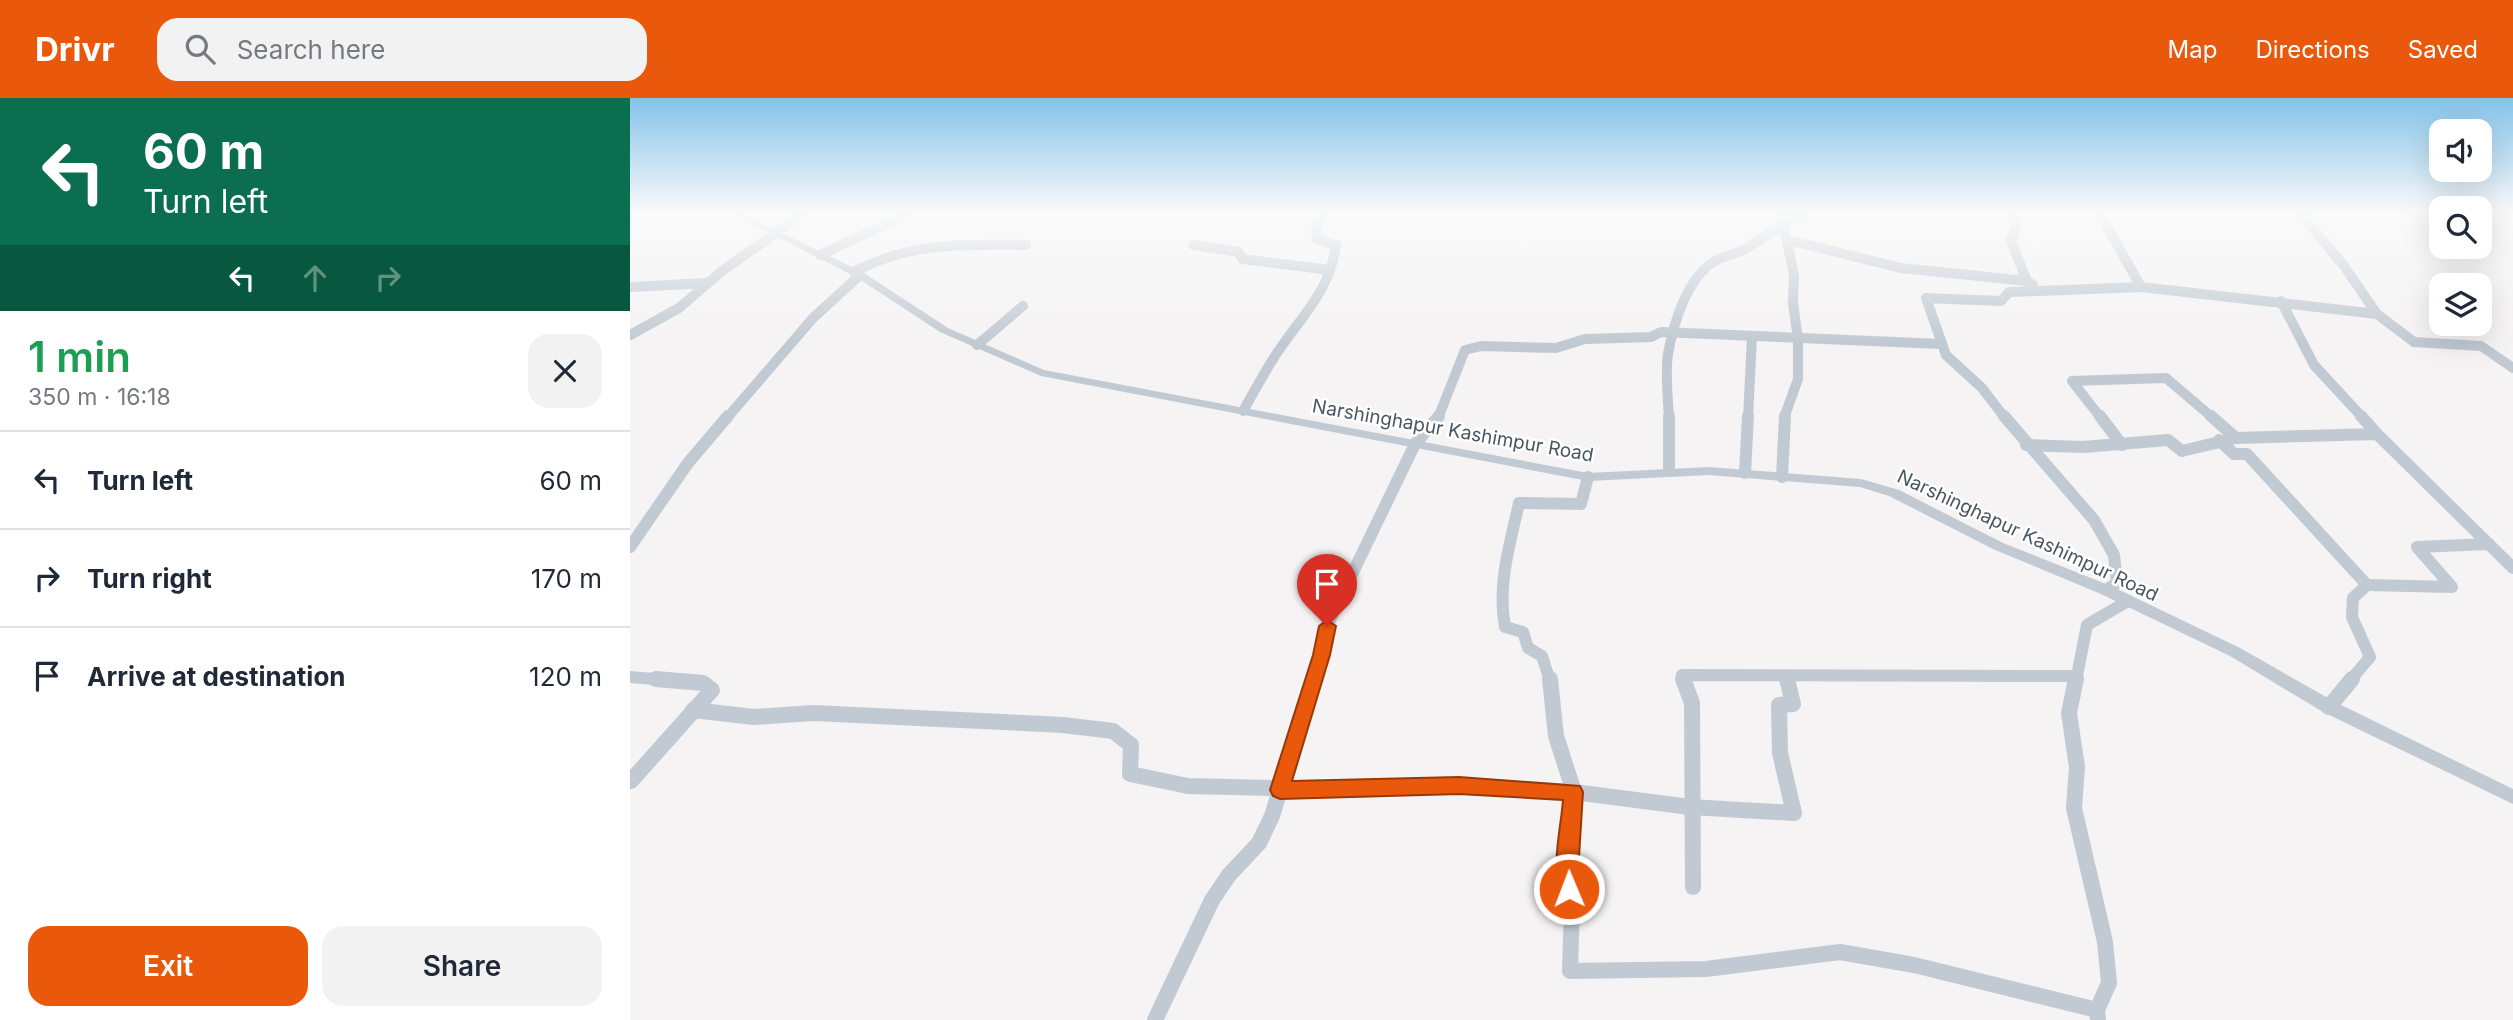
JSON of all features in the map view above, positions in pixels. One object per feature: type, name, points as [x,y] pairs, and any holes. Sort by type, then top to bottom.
[{"type":"street","points":[[630,335],[679,307],[746,257]]},
{"type":"street","name":"Narshinghapur Kashimpur Road","points":[[824,257],[857,273],[944,330],[1041,373],[1588,477],[1669,470],[1745,473],[1861,483],[1894,493],[1998,546],[2106,590],[2235,652],[2329,707],[2513,797]]},
{"type":"street","points":[[630,547],[688,463],[813,318],[857,273],[882,257]]},
{"type":"street","points":[[1241,257],[1330,270]]},
{"type":"street","points":[[1244,411],[1274,357],[1308,314],[1330,270],[1333,257]]},
{"type":"street","points":[[1669,470],[1668,354],[1675,334],[1675,319],[1696,279],[1714,261],[1725,257]]},
{"type":"street","points":[[1782,477],[1783,422],[1798,379],[1798,340],[1791,257]]},
{"type":"street","points":[[1857,257],[1901,268],[2027,281],[2042,291]]},
{"type":"street","points":[[2017,257],[2027,281]]},
{"type":"street","points":[[2124,257],[2141,287]]},
{"type":"street","points":[[2337,257],[2377,314],[2414,342],[2481,346],[2513,368]]},
{"type":"street","points":[[630,286],[708,283]]},
{"type":"street","points":[[2106,590],[2117,583],[2114,555],[2094,520],[2026,445],[1982,388],[1946,355],[1926,298],[2001,301],[2009,292],[2141,287],[2377,314]]},
{"type":"street","points":[[2281,301],[2315,365],[2376,434],[2513,568]]},
{"type":"street","points":[[977,345],[1023,306]]},
{"type":"street","points":[[1155,1020],[1212,900],[1229,875],[1259,843],[1280,790],[1321,655],[1327,626],[1415,444],[1438,418],[1465,350],[1470,346],[1556,348],[1585,339],[1675,334],[1942,344]]},
{"type":"street","points":[[1745,473],[1752,337]]},
{"type":"street","points":[[2122,445],[2072,381],[2166,377],[2236,438]]},
{"type":"street","points":[[2026,445],[2122,445],[2168,440],[2182,451],[2236,438],[2376,434]]},
{"type":"street","points":[[2219,440],[2234,454],[2247,454],[2367,585]]},
{"type":"street","points":[[1588,477],[1581,503],[1519,503],[1507,560],[1501,615],[1505,627],[1523,632],[1528,648],[1542,656],[1550,676],[1556,736],[1574,792],[1567,873],[1572,904],[1570,971],[1706,969],[1840,952],[1914,965],[2098,1015],[2109,983],[2105,942],[2074,808],[2077,767],[2069,713],[2087,625],[2127,601]]},
{"type":"street","points":[[2329,707],[2370,657],[2352,617],[2353,598],[2367,585],[2452,587],[2417,547],[2488,544]]},
{"type":"street","points":[[1693,887],[1690,807],[1692,703],[1682,675],[2076,676]]},
{"type":"street","points":[[630,677],[703,683],[712,690],[631,780]]},
{"type":"street","points":[[693,710],[754,717],[813,713],[1004,720],[1113,731],[1131,745],[1130,774],[1188,786],[1238,786],[1280,790],[1459,785],[1574,792],[1690,807],[1794,813],[1780,753],[1779,705],[1793,704],[1786,677]]},
{"type":"route","points":[[1327,626],[1321,655],[1280,790],[1394,789],[1459,785],[1574,792],[1567,873],[1569,889]]}]
